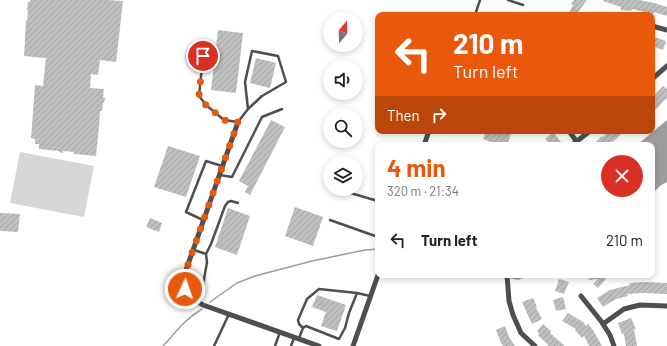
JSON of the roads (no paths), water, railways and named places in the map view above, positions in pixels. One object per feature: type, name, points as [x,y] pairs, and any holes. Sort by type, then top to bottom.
[{"type":"street","points":[[655,27],[667,30]]},
{"type":"street","points":[[655,77],[667,66]]},
{"type":"street","points":[[238,122],[185,273],[184,284],[188,294],[200,303],[319,346]]},
{"type":"street","points":[[576,142],[586,134]]},
{"type":"street","points":[[353,346],[377,278]]},
{"type":"street","points":[[508,278],[513,315],[521,333],[535,346]]},
{"type":"street","points":[[581,296],[603,324],[610,335],[614,346]]},
{"type":"street","points":[[603,324],[624,309],[640,306],[667,306]]},
{"type":"lane","points":[[476,12],[480,0]]},
{"type":"lane","points":[[508,0],[523,5]]},
{"type":"lane","points":[[203,56],[199,96],[206,105],[224,120],[238,122],[248,109],[262,96],[286,82],[278,56],[252,51],[245,82],[248,109]]},
{"type":"lane","points":[[219,175],[232,177],[262,117],[282,109]]},
{"type":"lane","points":[[204,220],[186,212],[206,161],[222,167]]},
{"type":"lane","points":[[361,196],[375,200]]},
{"type":"lane","points":[[200,303],[207,262],[206,254],[225,206],[231,201],[238,202]]},
{"type":"lane","points":[[330,220],[375,236]]},
{"type":"lane","points":[[193,250],[206,254]]},
{"type":"lane","points":[[303,328],[299,324],[298,320],[307,299],[319,289],[357,293],[370,297]]},
{"type":"lane","points":[[291,346],[306,326],[339,339],[345,328],[357,293]]},
{"type":"lane","points":[[214,346],[229,314]]},
{"type":"lane","points":[[275,346],[280,332]]},
{"type":"waterway","points":[[210,302],[237,283],[255,276],[312,261],[375,249]]},
{"type":"waterway","points":[[512,278],[521,278]]},
{"type":"waterway","points":[[163,346],[186,321],[202,309]]}]
